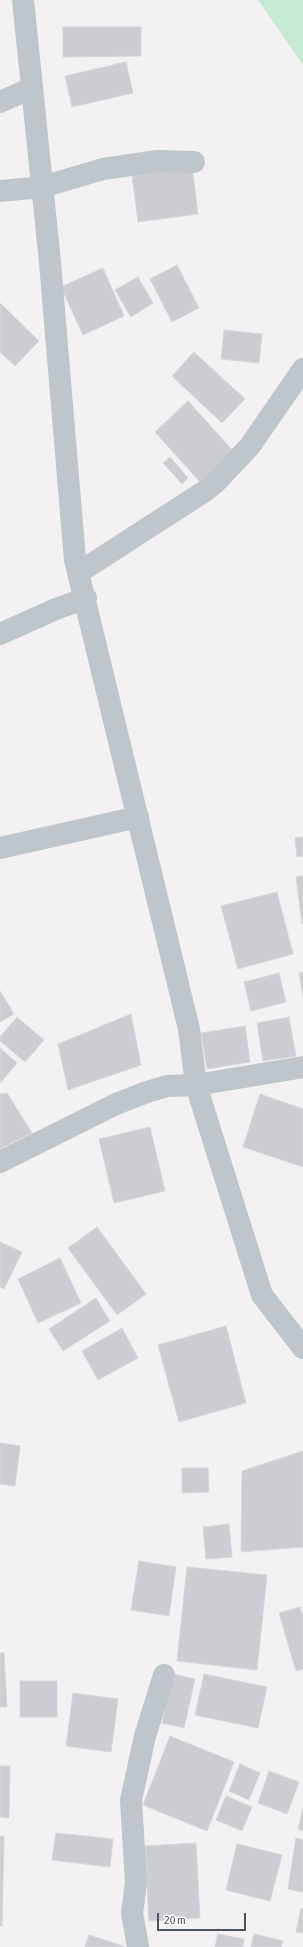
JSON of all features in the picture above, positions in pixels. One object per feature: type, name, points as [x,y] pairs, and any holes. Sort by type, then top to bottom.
[{"type":"street","points":[[23,0],[42,186],[75,560],[86,598],[189,1029],[196,1085],[262,1294],[303,1348]]},
{"type":"street","points":[[0,102],[32,88]]},
{"type":"street","points":[[0,191],[42,186],[103,169],[158,161],[194,162]]},
{"type":"street","points":[[78,573],[205,491],[217,481],[250,446],[303,369]]},
{"type":"street","points":[[0,634],[56,609],[86,598]]},
{"type":"street","points":[[0,848],[138,817]]},
{"type":"street","points":[[0,1162],[128,1099],[167,1086],[196,1085],[303,1067]]},
{"type":"street","points":[[138,1947],[132,1912],[136,1883],[131,1800],[145,1736],[164,1675]]},
{"type":"green space","points":[[258,0],[303,0],[303,65]]},
{"type":"building","points":[[63,27],[141,27],[141,56],[63,57]]},
{"type":"building","points":[[126,62],[133,93],[72,107],[65,76]]},
{"type":"building","points":[[192,166],[198,214],[138,222],[132,174]]},
{"type":"building","points":[[177,265],[199,308],[172,322],[150,279]]},
{"type":"building","points":[[103,268],[124,316],[83,335],[61,287]]},
{"type":"building","points":[[138,277],[153,303],[131,317],[115,290]]},
{"type":"building","points":[[0,303],[39,341],[15,366],[0,352]]},
{"type":"building","points":[[224,330],[262,334],[259,363],[221,359]]},
{"type":"building","points":[[194,352],[245,399],[222,423],[172,376]]},
{"type":"building","points":[[188,401],[234,452],[201,483],[155,432]]},
{"type":"building","points":[[170,457],[188,478],[182,484],[163,463]]},
{"type":"building","points":[[303,837],[303,856],[297,857],[295,838]]},
{"type":"building","points":[[303,876],[303,924],[302,924],[296,877]]},
{"type":"building","points":[[277,892],[293,954],[238,969],[221,906]]},
{"type":"building","points":[[303,972],[303,996],[299,973]]},
{"type":"building","points":[[279,973],[286,1002],[251,1011],[244,982]]},
{"type":"building","points":[[0,991],[14,1014],[0,1022]]},
{"type":"building","points":[[131,1014],[141,1065],[68,1090],[58,1044]]},
{"type":"building","points":[[17,1017],[44,1040],[25,1062],[0,1041],[0,1037]]},
{"type":"building","points":[[289,1017],[296,1056],[263,1061],[257,1023]]},
{"type":"building","points":[[245,1026],[250,1062],[207,1069],[201,1033]]},
{"type":"building","points":[[0,1048],[17,1063],[0,1083]]},
{"type":"building","points":[[7,1093],[32,1133],[0,1149],[0,1094]]},
{"type":"building","points":[[260,1094],[303,1109],[303,1167],[243,1147]]},
{"type":"building","points":[[150,1127],[165,1191],[114,1203],[99,1139]]},
{"type":"building","points":[[97,1227],[146,1294],[117,1315],[68,1248]]},
{"type":"building","points":[[0,1242],[22,1252],[4,1289],[0,1287]]},
{"type":"building","points":[[60,1258],[81,1303],[38,1323],[18,1279]]},
{"type":"building","points":[[96,1298],[110,1321],[63,1351],[49,1329]]},
{"type":"building","points":[[226,1326],[246,1403],[179,1422],[158,1345]]},
{"type":"building","points":[[122,1328],[138,1358],[98,1380],[82,1351]]},
{"type":"building","points":[[0,1443],[20,1446],[15,1486],[0,1484]]},
{"type":"building","points":[[303,1451],[303,1547],[241,1552],[242,1471]]},
{"type":"building","points":[[182,1468],[208,1468],[209,1492],[182,1493]]},
{"type":"building","points":[[229,1524],[232,1557],[206,1559],[203,1527]]},
{"type":"building","points":[[139,1561],[176,1567],[169,1616],[131,1610]]},
{"type":"building","points":[[187,1567],[267,1575],[257,1670],[177,1661]]},
{"type":"building","points":[[300,1607],[303,1617],[303,1669],[296,1671],[279,1613]]},
{"type":"building","points":[[0,1653],[4,1653],[7,1707],[0,1707]]},
{"type":"building","points":[[173,1674],[195,1679],[184,1728],[162,1723]]},
{"type":"building","points":[[204,1674],[267,1687],[258,1728],[195,1715]]},
{"type":"building","points":[[20,1681],[57,1681],[57,1717],[20,1717]]},
{"type":"building","points":[[73,1693],[118,1699],[111,1752],[66,1746]]},
{"type":"building","points":[[170,1736],[234,1762],[207,1831],[143,1805]]},
{"type":"building","points":[[240,1764],[260,1773],[249,1800],[229,1791]]},
{"type":"building","points":[[0,1766],[10,1766],[9,1818],[0,1817]]},
{"type":"building","points":[[269,1771],[299,1782],[287,1814],[258,1803]]},
{"type":"building","points":[[226,1796],[252,1807],[242,1831],[216,1820]]},
{"type":"building","points":[[303,1808],[303,1831],[298,1829]]},
{"type":"building","points":[[56,1833],[113,1839],[110,1867],[52,1860]]},
{"type":"building","points":[[0,1836],[4,1836],[2,1926],[0,1926]]},
{"type":"building","points":[[296,1838],[303,1840],[303,1892],[288,1889]]},
{"type":"building","points":[[196,1843],[200,1918],[149,1921],[145,1846]]},
{"type":"building","points":[[237,1844],[282,1855],[270,1901],[226,1890]]},
{"type":"building","points":[[301,1909],[303,1909],[303,1933],[296,1932]]},
{"type":"building","points":[[218,1934],[244,1939],[243,1947],[215,1947]]},
{"type":"building","points":[[254,1934],[283,1941],[281,1947],[251,1947]]},
{"type":"building","points":[[89,1935],[123,1946],[123,1947],[85,1947]]}]
